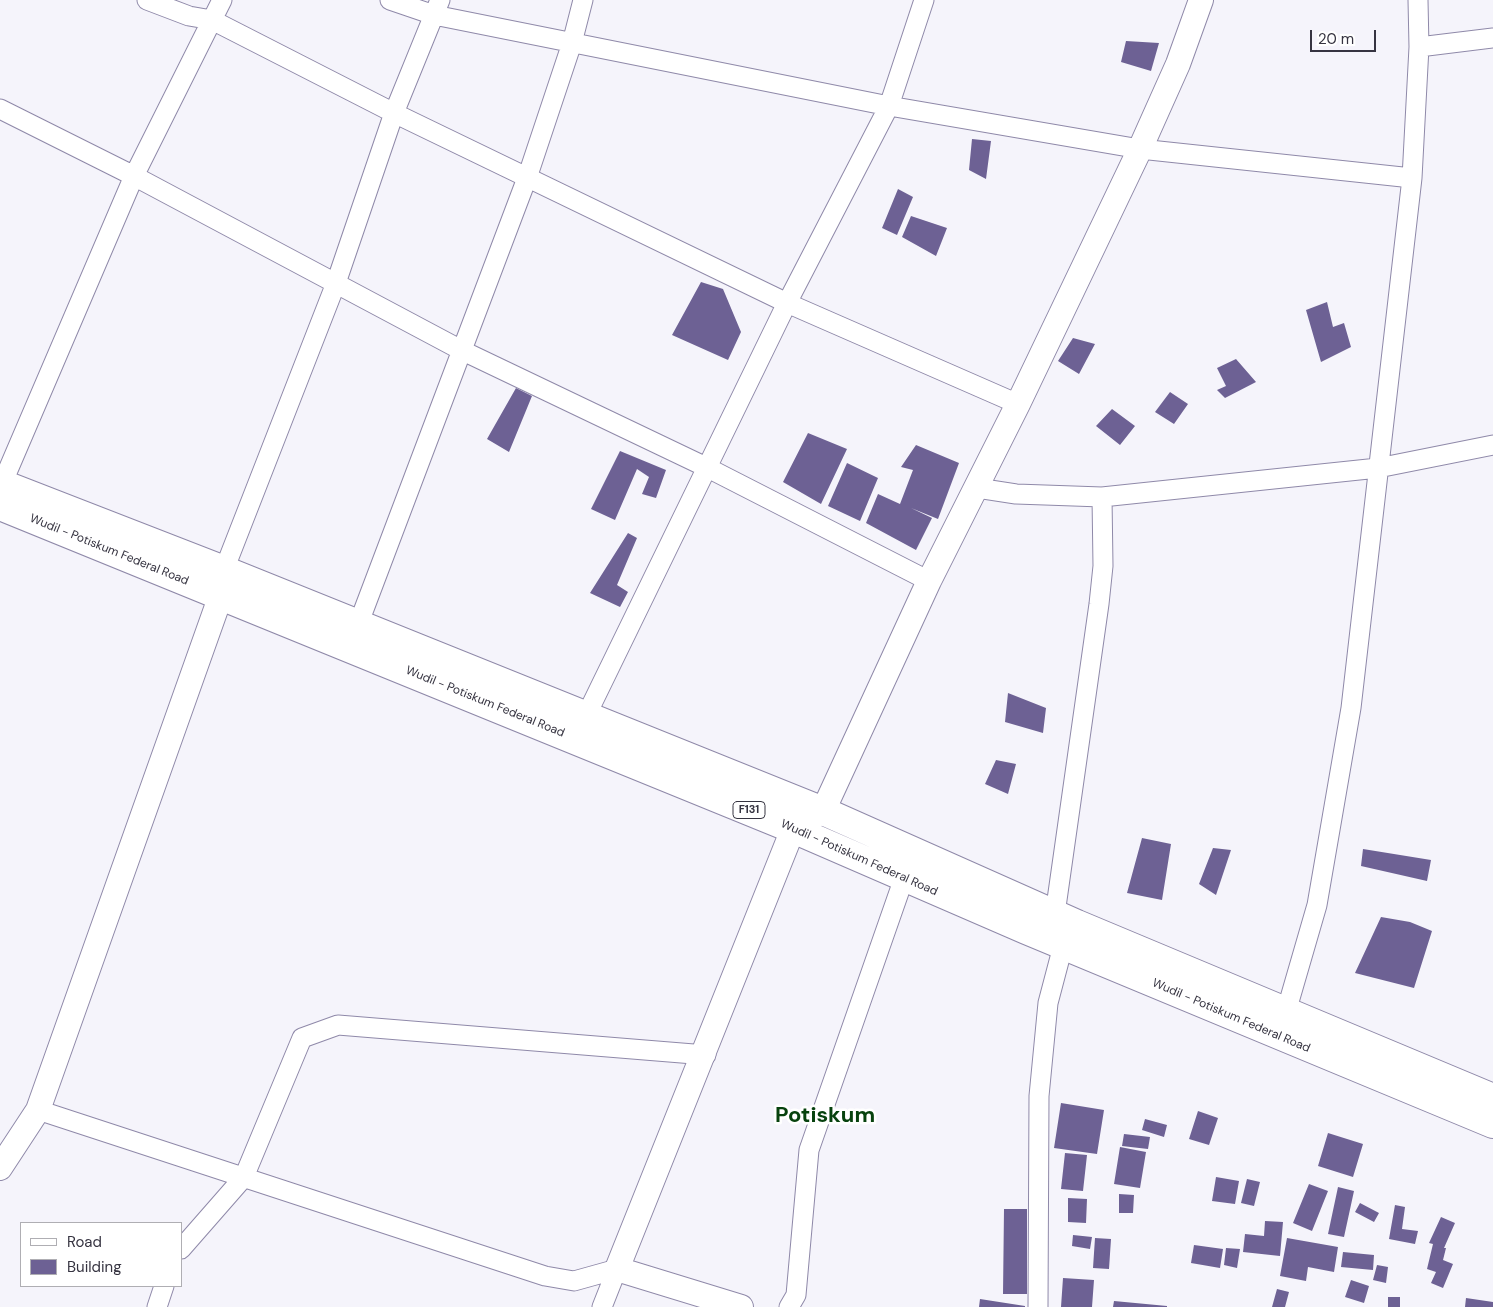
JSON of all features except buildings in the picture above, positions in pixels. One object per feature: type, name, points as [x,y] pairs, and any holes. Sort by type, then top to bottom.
[{"type":"main road","name":"Wudil - Potiskum Federal Road","points":[[1,500],[222,583],[1063,946],[1493,1124]]},
{"type":"main road","name":"Wudil - Potiskum Federal Road","points":[[222,583],[358,625],[823,811],[1055,914],[1493,1098]]},
{"type":"street","points":[[147,0],[189,16],[212,20],[394,113],[787,304],[1018,404]]},
{"type":"street","points":[[1,500],[134,176],[222,0]]},
{"type":"street","points":[[390,0],[437,8],[572,43],[889,106],[1140,149],[1412,178]]},
{"type":"street","points":[[358,625],[527,178],[572,43],[583,0]]},
{"type":"street","points":[[586,716],[787,304],[889,106],[924,0]]},
{"type":"street","points":[[602,1307],[704,1056],[793,828],[823,811],[929,580],[977,488],[1140,149],[1178,64],[1201,0]]},
{"type":"street","points":[[1286,1012],[1317,905],[1349,717],[1412,178],[1419,47],[1418,0]]},
{"type":"street","points":[[0,1168],[38,1110],[222,583],[336,283],[394,113],[437,8]]},
{"type":"street","points":[[1419,47],[1493,38]]},
{"type":"street","points":[[0,109],[134,176],[461,350],[708,468],[929,580]]},
{"type":"street","points":[[977,488],[1016,494],[1102,497],[1378,468],[1493,445]]},
{"type":"street","points":[[1055,914],[1099,604],[1103,566],[1102,497]]},
{"type":"street","points":[[789,1307],[796,1295],[809,1150],[904,878]]},
{"type":"street","points":[[1038,1307],[1039,1096],[1048,1003],[1063,946]]},
{"type":"street","points":[[182,1248],[244,1177],[302,1038],[338,1025],[704,1056]]},
{"type":"street","points":[[38,1110],[546,1276],[574,1280],[617,1269],[741,1307]]},
{"type":"street","points":[[157,1307],[164,1287]]},
{"type":"district","name":"Potiskum","points":[[825,1116]]}]
